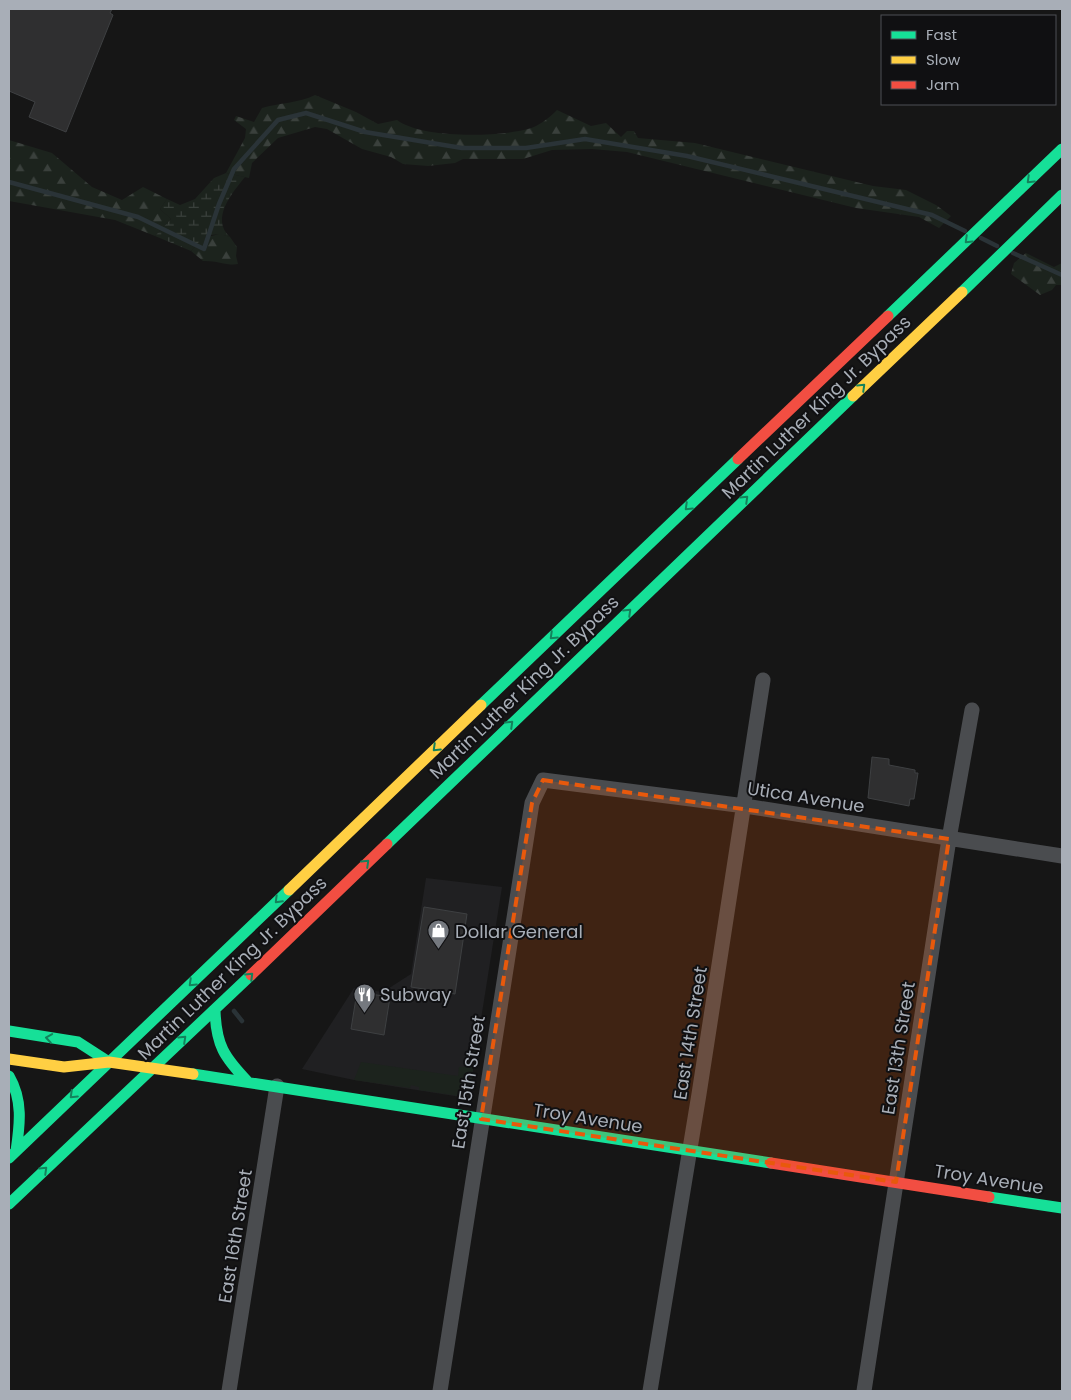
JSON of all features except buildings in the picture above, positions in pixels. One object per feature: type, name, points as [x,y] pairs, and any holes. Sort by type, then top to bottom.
[{"type":"main road","name":"Martin Luther King Jr. Bypass","points":[[12,1155],[1062,149]]},
{"type":"main road","name":"Martin Luther King Jr. Bypass","points":[[9,1204],[215,1010],[1062,195]]},
{"type":"main road","points":[[215,1010],[217,1044],[225,1059],[248,1082]]},
{"type":"main road","name":"Troy Avenue","points":[[9,1031],[78,1042],[109,1062]]},
{"type":"main road","name":"Troy Avenue","points":[[9,1059],[64,1067],[109,1062],[152,1068],[1062,1208]]},
{"type":"main road","points":[[9,1076],[18,1095],[22,1112],[12,1155]]},
{"type":"street","name":"East 14th Street","points":[[650,1391],[745,806],[762,680]]},
{"type":"street","name":"East 13th Street","points":[[864,1391],[949,839],[972,710]]},
{"type":"street","name":"Utica Avenue","points":[[543,780],[745,806],[1062,856]]},
{"type":"street","name":"East 15th Street","points":[[440,1391],[481,1119],[532,803],[543,780]]},
{"type":"street","name":"East 16th Street","points":[[229,1391],[277,1086]]},
{"type":"highlighted area","points":[[543,780],[949,839],[896,1182],[481,1119],[532,803]]},
{"type":"shaded area","points":[[426,878],[502,887],[469,1095],[461,1097],[354,1080],[302,1069],[354,988],[383,992],[411,974]]},
{"type":"green space","points":[[315,95],[356,112],[378,124],[397,120],[424,131],[461,135],[498,134],[528,129],[544,121],[557,110],[591,126],[606,123],[621,137],[627,131],[634,131],[638,138],[695,143],[873,186],[906,190],[936,205],[951,216],[939,228],[919,217],[856,208],[627,152],[592,149],[552,150],[523,159],[463,159],[455,163],[428,166],[403,164],[391,157],[362,149],[327,129],[315,127],[278,138],[252,163],[249,178],[226,173],[245,138],[246,129],[234,120],[236,116],[254,122],[262,108],[302,100]]},
{"type":"green space","points":[[9,140],[52,153],[92,187],[122,200],[143,187],[167,199],[160,209],[171,219],[155,236],[115,220],[9,201]]},
{"type":"green space","points":[[226,173],[245,177],[229,198],[223,214],[224,230],[230,237],[223,235],[208,236],[191,251],[155,236],[171,219],[160,209],[167,199],[180,205],[195,199],[214,178]]},
{"type":"green space","points":[[220,234],[230,237],[237,247],[236,256],[238,264],[203,261],[191,251],[202,238]]},
{"type":"green space","points":[[1026,253],[1054,267],[1062,263],[1062,285],[1056,285],[1052,290],[1040,295],[1011,274],[1014,263]]},
{"type":"green space","points":[[472,1031],[477,1040],[470,1091],[465,1097],[419,1090],[419,1087],[411,1085],[410,1088],[354,1080],[361,1062],[458,1076],[459,1067],[466,1067]]},
{"type":"waterway","points":[[9,182],[138,217],[204,249],[219,204],[234,169],[278,120],[306,113],[365,132],[462,148],[526,148],[585,139],[687,156],[932,215],[965,231]]},
{"type":"waterway","points":[[981,238],[997,246]]},
{"type":"waterway","points":[[1013,253],[1062,275]]},
{"type":"waterway","points":[[234,1011],[242,1021]]},
{"type":"traffic: fast","points":[[888,316],[1062,149]]},
{"type":"traffic: fast","points":[[962,292],[1062,195]]},
{"type":"traffic: fast","points":[[387,844],[853,396]]},
{"type":"traffic: fast","points":[[481,705],[738,459]]},
{"type":"traffic: fast","points":[[9,1158],[289,890]]},
{"type":"traffic: fast","points":[[9,1204],[251,975]]},
{"type":"traffic: fast","points":[[215,1010],[217,1032],[223,1050],[248,1082]]},
{"type":"traffic: fast","points":[[9,1031],[78,1042],[109,1062]]},
{"type":"traffic: fast","points":[[193,1074],[771,1163]]},
{"type":"traffic: fast","points":[[9,1076],[17,1094],[19,1112],[16,1151]]},
{"type":"traffic: fast","points":[[989,1197],[1062,1208]]},
{"type":"traffic: slow","points":[[853,396],[962,292]]},
{"type":"traffic: slow","points":[[289,890],[481,705]]},
{"type":"traffic: slow","points":[[9,1059],[64,1067],[109,1062],[193,1074]]},
{"type":"traffic: jam","points":[[738,459],[888,316]]},
{"type":"traffic: jam","points":[[251,975],[387,844]]},
{"type":"traffic: jam","points":[[771,1163],[989,1197]]},
{"type":"place","name":"Dollar General","points":[[439,950]]},
{"type":"place","name":"Subway","points":[[364,1013]]}]
